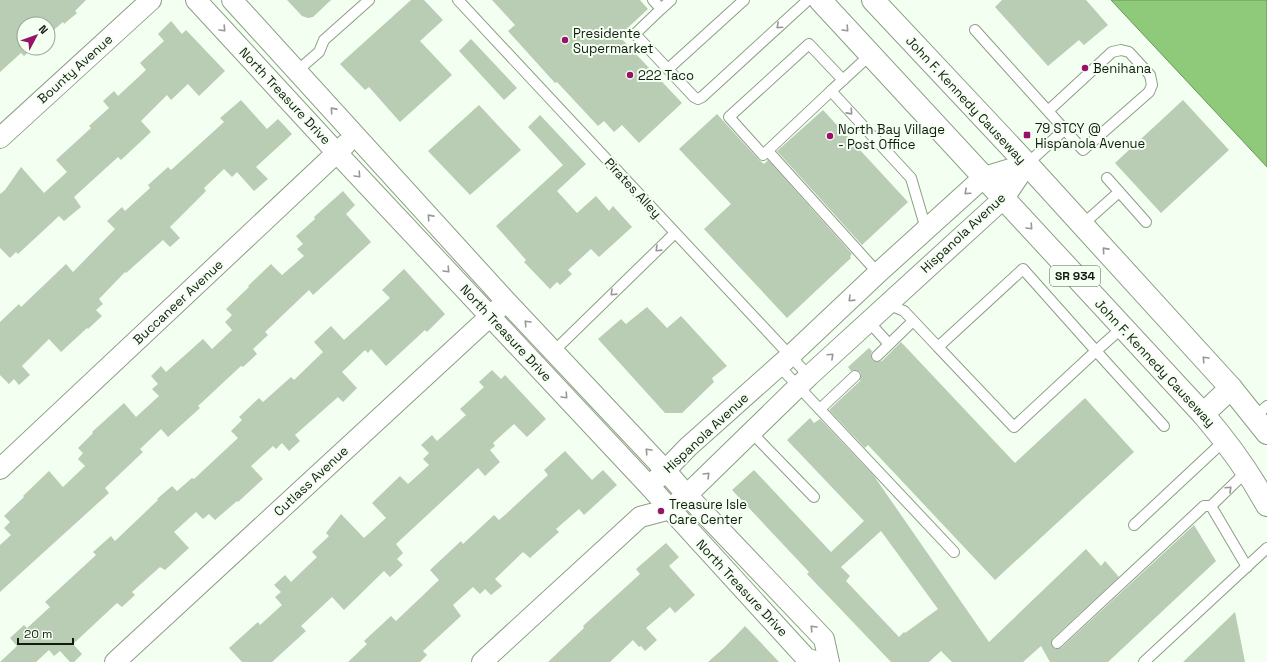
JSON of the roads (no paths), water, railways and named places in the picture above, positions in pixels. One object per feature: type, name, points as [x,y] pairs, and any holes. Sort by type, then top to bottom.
[{"type":"main road","name":"John F. Kennedy Causeway","points":[[820,0],[1203,414],[1225,440],[1247,471],[1267,505]]},
{"type":"main road","name":"John F. Kennedy Causeway","points":[[876,1],[1231,388],[1263,418]]},
{"type":"main road","points":[[1203,414],[1231,388]]},
{"type":"street","name":"Bounty Avenue","points":[[0,138],[151,0]]},
{"type":"street","name":"North Treasure Drive","points":[[196,0],[337,153],[670,508],[806,658],[817,662]]},
{"type":"street","name":"North Treasure Drive","points":[[232,0],[506,301],[824,639],[829,662]]},
{"type":"street","name":"Buccaneer Avenue","points":[[0,468],[356,135]]},
{"type":"street","name":"Hispanola Avenue","points":[[640,517],[650,487],[665,470],[688,447],[785,361],[872,278],[984,177],[1026,164]]},
{"type":"street","name":"Hispanola Avenue","points":[[482,662],[640,517],[670,508],[686,494],[868,321],[1004,198],[1026,164]]},
{"type":"street","points":[[872,278],[887,304]]},
{"type":"street","name":"Cutlass Avenue","points":[[115,662],[506,301]]},
{"type":"lane","points":[[297,71],[319,52],[324,40],[369,0]]},
{"type":"lane","name":"Pirates Alley","points":[[458,0],[675,233],[804,381]]},
{"type":"lane","points":[[653,0],[661,9]]},
{"type":"lane","points":[[671,0],[635,34],[695,99],[700,98],[808,0]]},
{"type":"lane","points":[[668,69],[744,0]]},
{"type":"lane","points":[[975,30],[1083,150],[1149,92],[1152,85],[1150,75],[1129,52],[1120,50],[1112,52],[1048,110]]},
{"type":"lane","points":[[842,80],[809,44],[729,117],[763,155],[870,55]]},
{"type":"lane","points":[[831,91],[910,178],[926,229]]},
{"type":"lane","points":[[1026,164],[1065,129]]},
{"type":"lane","points":[[768,151],[872,278]]},
{"type":"lane","points":[[1107,178],[1146,222]]},
{"type":"lane","points":[[1082,225],[1119,192]]},
{"type":"lane","points":[[554,351],[675,233]]},
{"type":"lane","points":[[938,347],[1024,269],[1096,352],[1164,426]]},
{"type":"lane","points":[[887,304],[904,311],[1014,427],[1123,327]]},
{"type":"lane","points":[[868,321],[889,344]]},
{"type":"lane","points":[[877,356],[913,321]]},
{"type":"lane","points":[[785,361],[804,381],[820,409],[954,552]]},
{"type":"lane","points":[[820,409],[855,376]]},
{"type":"lane","points":[[751,432],[814,497]]},
{"type":"lane","points":[[1134,525],[1225,440]]},
{"type":"lane","points":[[1057,643],[1204,506],[1211,506],[1247,471]]},
{"type":"lane","points":[[1211,506],[1247,567]]},
{"type":"lane","points":[[1144,662],[1267,548]]},
{"type":"place","name":"Presidente Supermarket","points":[[565,40]]},
{"type":"place","name":"Benihana","points":[[1085,68]]},
{"type":"place","name":"222 Taco","points":[[630,75]]},
{"type":"place","name":"79 STCY @ Hispanola Avenue","points":[[1027,135]]},
{"type":"place","name":"North Bay Village - Post Office","points":[[830,136]]},
{"type":"place","name":"Treasure Isle Care Center","points":[[661,511]]}]
